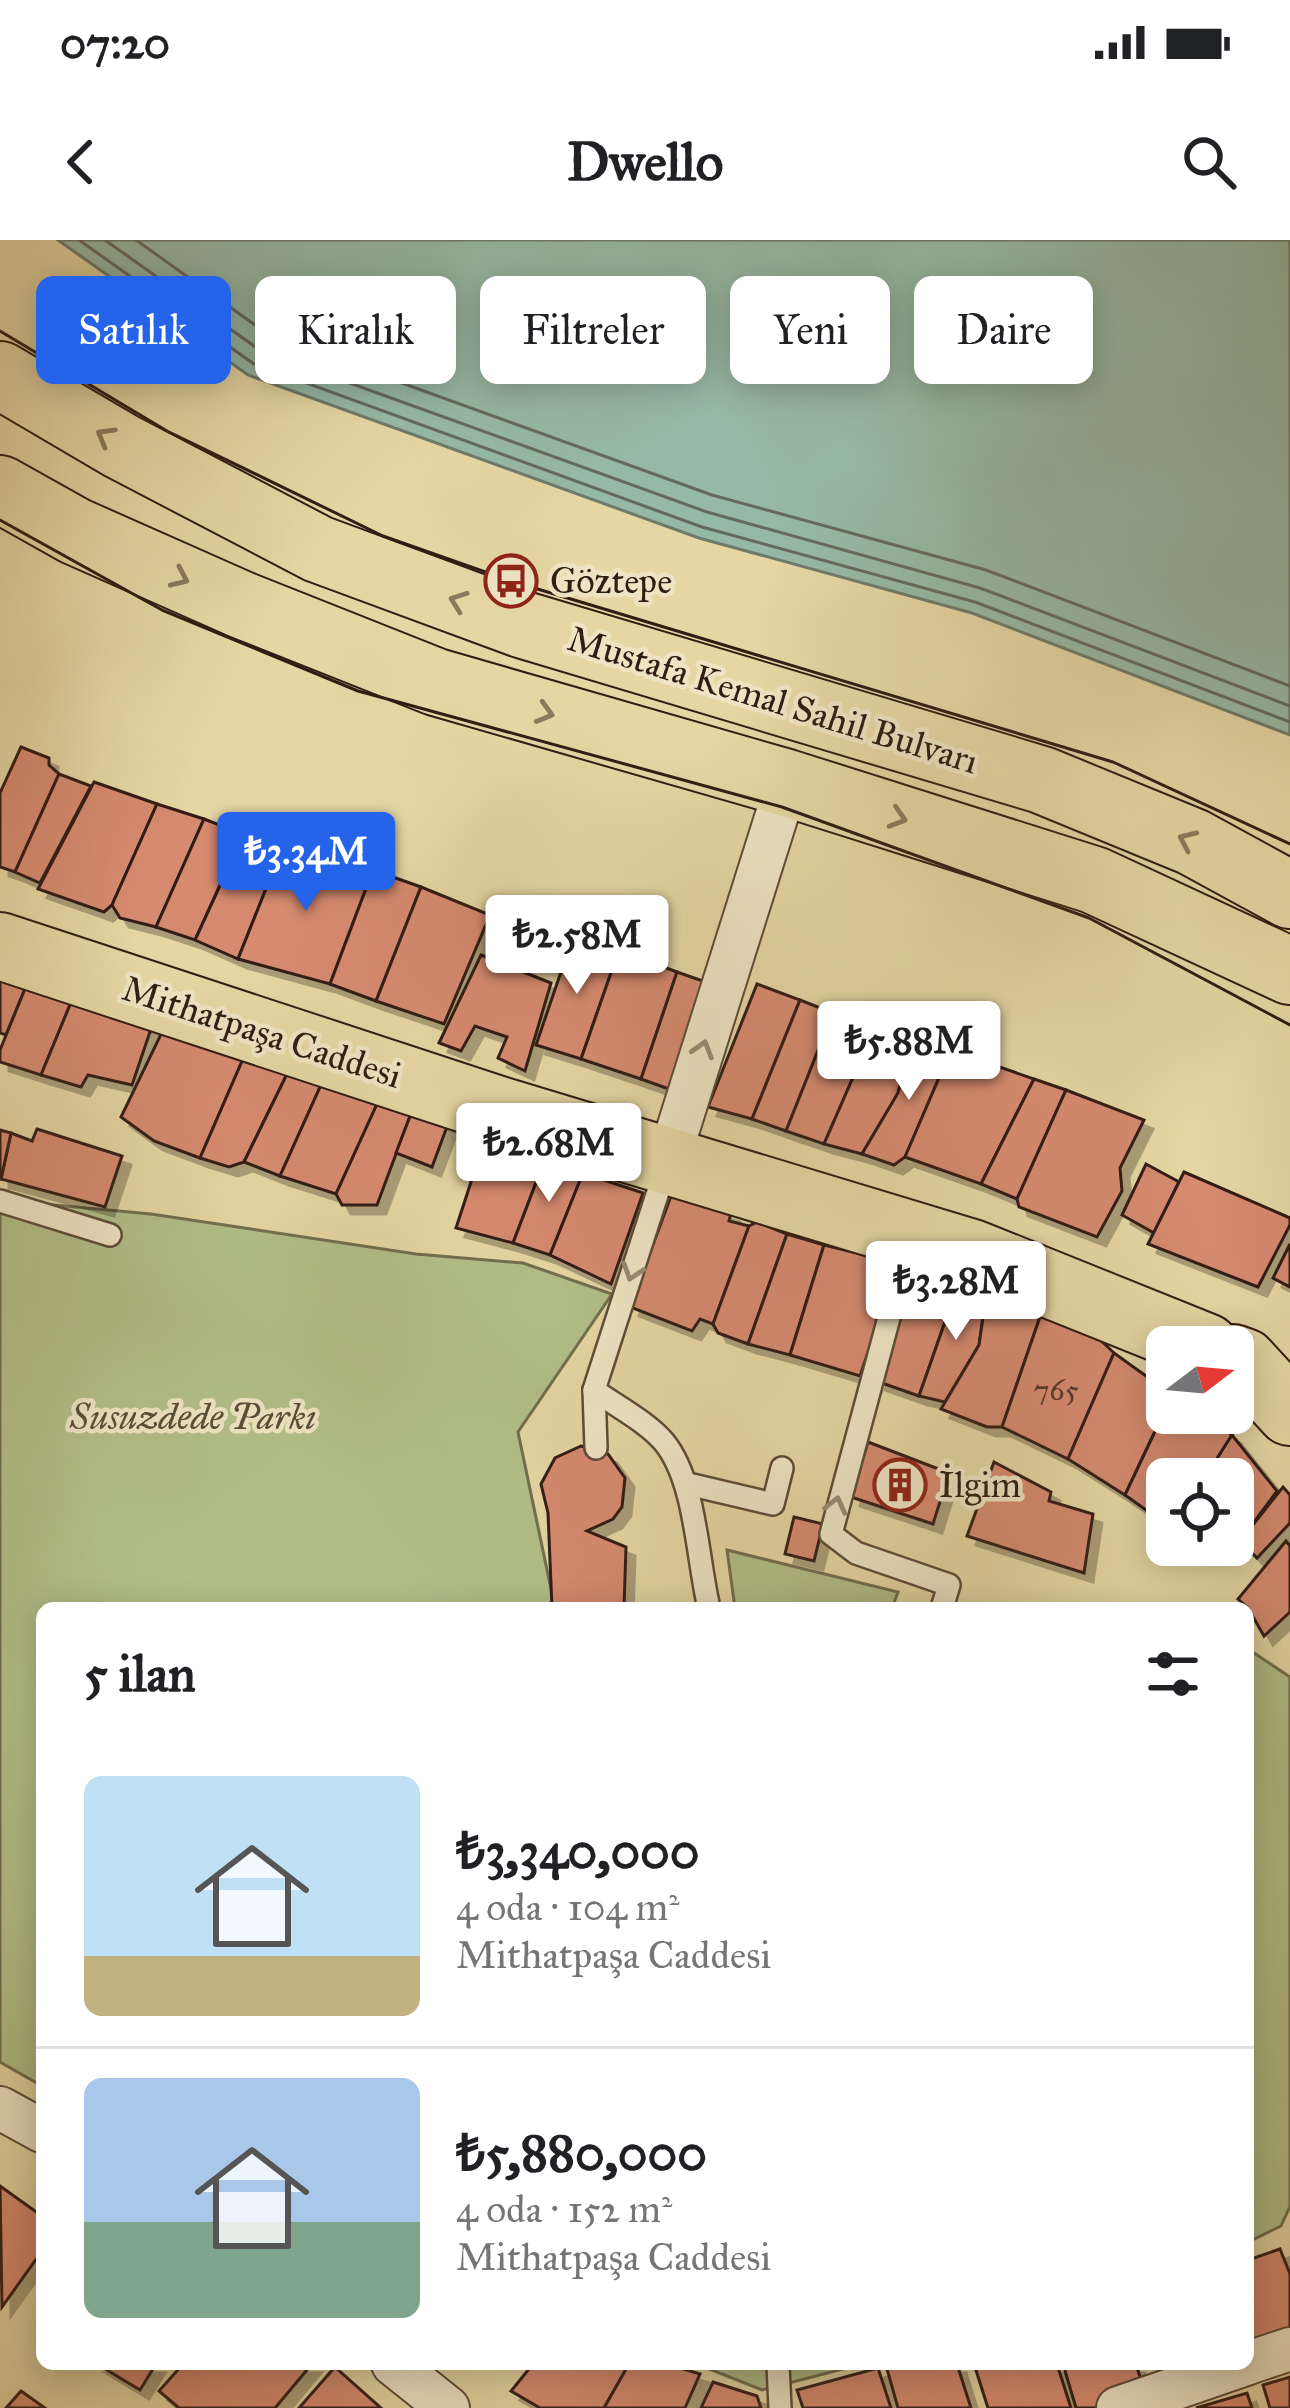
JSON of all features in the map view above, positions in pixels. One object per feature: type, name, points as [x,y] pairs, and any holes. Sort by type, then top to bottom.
[{"type":"main road","name":"Mustafa Kemal Sahil Bulvarı","points":[[0,374],[121,446],[318,548],[524,626],[1042,780],[1193,842],[1290,895]]},
{"type":"main road","name":"Mustafa Kemal Sahil Bulvarı","points":[[0,488],[75,531],[242,605],[436,682],[787,783],[1094,880],[1290,971]]},
{"type":"main road","name":"Mithatpaşa Caddesi","points":[[0,946],[499,1110],[972,1253],[1154,1326]]},
{"type":"main road","points":[[1254,1373],[1290,1412]]},
{"type":"street","points":[[668,1161],[787,783]]},
{"type":"street","points":[[0,2108],[36,2128]]},
{"type":"street","points":[[1254,2362],[1290,2349]]},
{"type":"street","points":[[400,2370],[448,2408]]},
{"type":"street","points":[[1118,2408],[1229,2370]]},
{"type":"lane","points":[[596,1448],[594,1390],[668,1161]]},
{"type":"lane","points":[[0,1201],[110,1234]]},
{"type":"lane","points":[[911,1235],[831,1534],[856,1553],[946,1601]]},
{"type":"lane","points":[[594,1390],[663,1441],[688,1484],[709,1602]]},
{"type":"lane","points":[[688,1484],[773,1504],[782,1468]]},
{"type":"lane","points":[[778,2370],[780,2408]]},
{"type":"green space","name":"Susuzdede Parkı","points":[[0,1200],[151,1214],[416,1254],[523,1263],[612,1294],[518,1432],[554,1602],[36,1602],[36,2083],[0,2062]]},
{"type":"green space","points":[[727,1550],[898,1592],[894,1602],[734,1602]]},
{"type":"green space","points":[[1254,1653],[1290,1677],[1290,2206],[1281,2226],[1254,2239]]},
{"type":"green space","points":[[712,2370],[839,2370],[762,2390]]},
{"type":"water","points":[[58,240],[1290,240],[1290,735],[972,613],[699,538],[273,384],[456,384],[456,276],[255,276],[255,378],[231,363],[231,276],[109,276]]},
{"type":"building","points":[[21,747],[49,758],[49,765],[59,774],[15,872],[0,867],[0,793]]},
{"type":"building","points":[[59,774],[91,786],[40,883],[15,872]]},
{"type":"building","points":[[94,782],[157,804],[112,905],[104,912],[38,889]]},
{"type":"building","points":[[157,804],[204,819],[156,927],[120,918],[112,905]]},
{"type":"building","points":[[204,819],[243,834],[195,940],[156,927]]},
{"type":"building","points":[[246,829],[285,841],[238,959],[195,940]]},
{"type":"building","points":[[285,841],[373,870],[330,984],[238,959]]},
{"type":"building","points":[[373,870],[421,887],[376,1001],[330,984]]},
{"type":"building","points":[[421,887],[490,915],[444,1024],[376,1001]]},
{"type":"building","points":[[574,934],[619,950],[581,1059],[536,1045]]},
{"type":"building","points":[[619,950],[677,972],[641,1079],[581,1059]]},
{"type":"building","points":[[481,955],[551,983],[525,1071],[498,1058],[507,1037],[475,1026],[461,1051],[439,1043]]},
{"type":"building","points":[[0,967],[27,984],[6,1035],[0,1033]]},
{"type":"building","points":[[677,972],[717,986],[680,1093],[641,1079]]},
{"type":"building","points":[[27,984],[72,1000],[41,1075],[0,1062],[0,1050]]},
{"type":"building","points":[[757,984],[800,1000],[752,1119],[708,1107]]},
{"type":"building","points":[[72,1000],[152,1026],[132,1085],[88,1075],[81,1087],[41,1075]]},
{"type":"building","points":[[800,1000],[833,1013],[786,1131],[752,1119]]},
{"type":"building","points":[[833,1013],[875,1027],[824,1144],[786,1131]]},
{"type":"building","points":[[875,1027],[913,1037],[898,1093],[862,1154],[824,1144]]},
{"type":"building","points":[[163,1030],[243,1059],[200,1158],[154,1141],[121,1117]]},
{"type":"building","points":[[913,1037],[951,1050],[905,1157],[894,1165],[862,1154],[898,1093]]},
{"type":"building","points":[[951,1050],[1034,1079],[981,1184],[905,1157]]},
{"type":"building","points":[[243,1059],[287,1074],[244,1162],[229,1167],[200,1158]]},
{"type":"building","points":[[287,1074],[321,1085],[280,1176],[244,1162]]},
{"type":"building","points":[[1034,1079],[1066,1090],[1017,1199],[981,1184]]},
{"type":"building","points":[[321,1085],[378,1102],[336,1194],[280,1176]]},
{"type":"building","points":[[1066,1090],[1144,1120],[1120,1168],[1122,1191],[1097,1237],[1019,1207],[1017,1199]]},
{"type":"building","points":[[378,1102],[412,1111],[377,1205],[342,1205],[336,1194]]},
{"type":"building","points":[[412,1111],[448,1124],[432,1167],[396,1153]]},
{"type":"building","points":[[37,1129],[122,1156],[105,1207],[1,1179],[11,1133],[32,1141]]},
{"type":"building","points":[[0,1130],[11,1133],[1,1179],[0,1179]]},
{"type":"building","points":[[486,1136],[547,1154],[513,1243],[456,1228]]},
{"type":"building","points":[[547,1154],[577,1164],[583,1173],[550,1255],[513,1243]]},
{"type":"building","points":[[1146,1164],[1179,1182],[1154,1233],[1122,1215]]},
{"type":"building","points":[[1184,1172],[1290,1218],[1258,1287],[1148,1244]]},
{"type":"building","points":[[583,1173],[643,1193],[611,1284],[550,1255]]},
{"type":"building","points":[[671,1196],[731,1213],[729,1221],[749,1226],[713,1324],[700,1319],[692,1331],[630,1307]]},
{"type":"building","points":[[757,1222],[787,1234],[748,1344],[718,1333],[713,1324],[749,1226]]},
{"type":"building","points":[[787,1234],[824,1245],[790,1355],[748,1344]]},
{"type":"building","points":[[1290,1244],[1290,1287],[1273,1278]]},
{"type":"building","points":[[824,1245],[898,1263],[860,1376],[790,1355]]},
{"type":"building","points":[[916,1272],[958,1285],[919,1396],[876,1381]]},
{"type":"building","points":[[958,1285],[987,1290],[979,1345],[945,1402],[919,1396]]},
{"type":"building","points":[[987,1290],[1041,1314],[1002,1427],[987,1427],[941,1409],[979,1345]]},
{"type":"building","points":[[1041,1314],[1094,1334],[1114,1353],[1068,1459],[1002,1427]]},
{"type":"building","points":[[1114,1353],[1146,1376],[1146,1434],[1154,1434],[1125,1495],[1068,1459]]},
{"type":"building","points":[[1154,1434],[1232,1435],[1217,1458],[1146,1458],[1146,1510],[1125,1495]]},
{"type":"building","points":[[1232,1435],[1250,1458],[1217,1458]]},
{"type":"building","name":"İlgim","points":[[868,1442],[949,1473],[933,1524],[851,1497]]},
{"type":"building","points":[[581,1446],[608,1454],[625,1478],[622,1507],[613,1519],[587,1531],[626,1547],[624,1602],[552,1602],[548,1513],[541,1484],[555,1458]]},
{"type":"building","points":[[994,1462],[1051,1492],[1049,1501],[1093,1514],[1084,1573],[967,1536]]},
{"type":"building","points":[[1254,1462],[1277,1491],[1254,1522]]},
{"type":"building","points":[[1283,1487],[1290,1495],[1290,1523],[1257,1558],[1254,1523]]},
{"type":"building","points":[[794,1517],[823,1524],[814,1561],[785,1554]]},
{"type":"building","points":[[1286,1541],[1290,1546],[1290,1612],[1264,1636],[1254,1618],[1254,1602],[1238,1599]]},
{"type":"building","points":[[0,2186],[36,2212],[36,2259],[2,2307]]},
{"type":"building","points":[[1280,2249],[1290,2274],[1290,2345],[1254,2355],[1254,2258]]},
{"type":"building","points":[[107,2370],[152,2370],[140,2390]]},
{"type":"building","points":[[178,2370],[307,2370],[275,2408],[179,2408],[159,2391]]},
{"type":"building","points":[[332,2370],[338,2370],[381,2408],[299,2408]]},
{"type":"building","points":[[528,2370],[626,2370],[604,2408],[540,2408],[511,2391]]},
{"type":"building","points":[[626,2370],[700,2374],[685,2408],[604,2408]]},
{"type":"building","points":[[879,2370],[891,2408],[803,2408],[797,2390]]},
{"type":"building","points":[[887,2370],[959,2370],[971,2408],[898,2408]]},
{"type":"building","points":[[976,2370],[1059,2370],[1071,2408],[988,2408]]},
{"type":"building","points":[[1065,2370],[1138,2370],[1144,2390],[1095,2408],[1076,2408]]},
{"type":"building","points":[[1290,2377],[1290,2408],[1270,2408],[1263,2385]]},
{"type":"building","points":[[713,2382],[757,2396],[761,2408],[701,2408]]},
{"type":"building","points":[[21,2391],[45,2408],[6,2408]]},
{"type":"building","points":[[1247,2393],[1252,2408],[1196,2408]]},
{"type":"tram line","points":[[0,331],[167,431],[383,536],[511,581],[1113,762],[1290,844]]},
{"type":"tram line","points":[[0,520],[162,610],[358,691],[782,807],[1089,918],[1290,1025]]},
{"type":"place","name":"Göztepe","points":[[511,581]]},
{"type":"place","name":"İlgim","points":[[900,1485]]}]
